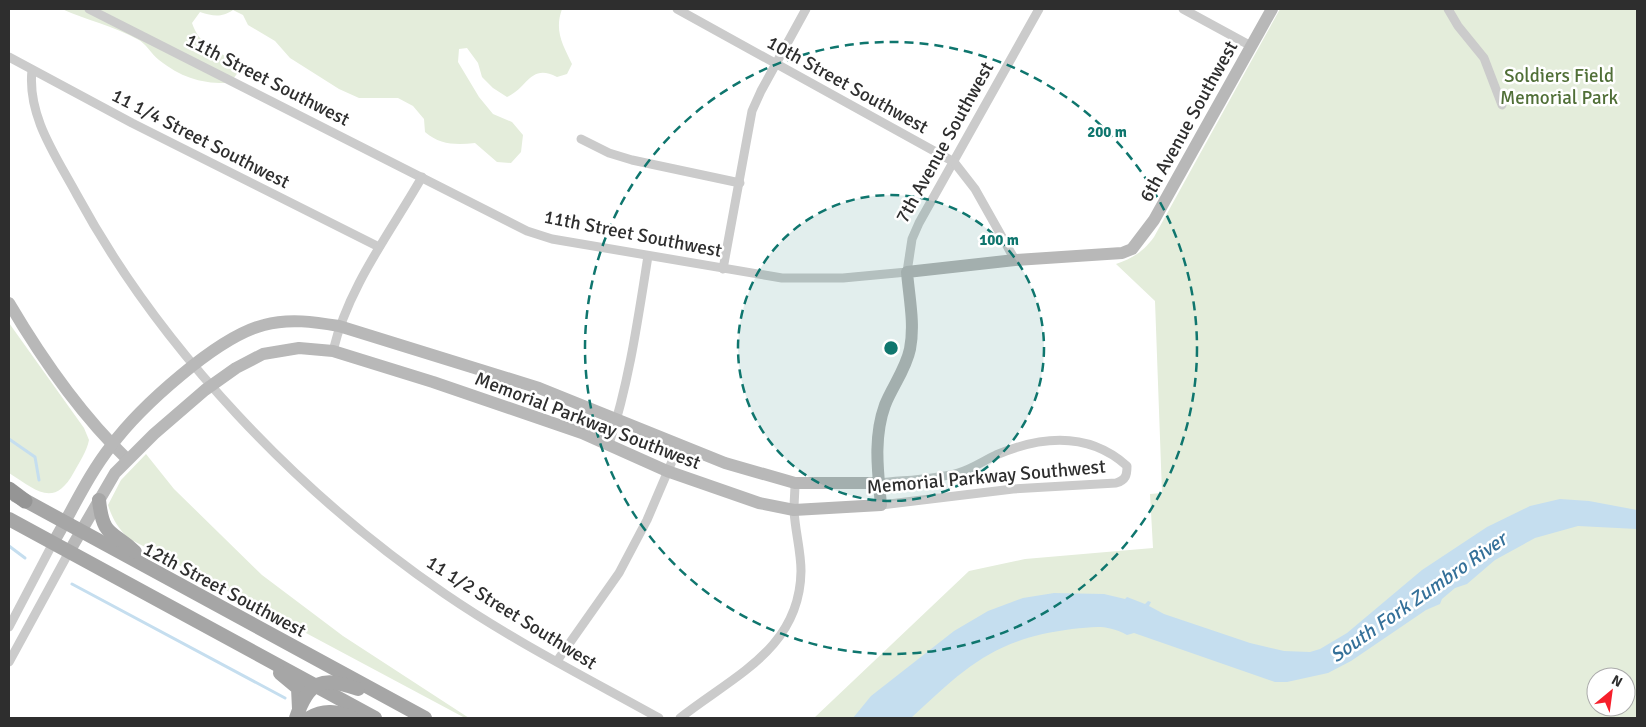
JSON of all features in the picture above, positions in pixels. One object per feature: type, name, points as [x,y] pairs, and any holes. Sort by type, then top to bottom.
[{"type":"highway","points":[[9,490],[25,501]]},
{"type":"main road","points":[[99,500],[100,516],[106,529],[115,538],[134,550],[143,566]]},
{"type":"main road","name":"12th Street Southwest","points":[[25,501],[424,718]]},
{"type":"main road","points":[[9,519],[375,718]]},
{"type":"main road","points":[[260,654],[267,666],[291,680],[298,688],[301,715]]},
{"type":"main road","points":[[301,715],[316,685],[323,681],[333,681],[403,706]]},
{"type":"main road","points":[[301,715],[334,711],[352,718]]},
{"type":"street","name":"11th Street Southwest","points":[[89,9],[536,235],[762,276],[812,279],[843,278],[1015,260],[1110,255],[1132,249]]},
{"type":"street","name":"10th Street Southwest","points":[[677,9],[954,162],[975,189],[1015,260]]},
{"type":"street","points":[[723,269],[752,111],[806,9]]},
{"type":"street","name":"7th Avenue Southwest","points":[[881,505],[877,445],[882,416],[910,349],[911,323],[907,272],[912,239],[1039,9]]},
{"type":"street","points":[[1183,9],[1251,46]]},
{"type":"street","name":"6th Avenue Southwest","points":[[1132,249],[1154,220],[1272,9]]},
{"type":"street","points":[[1448,9],[1458,26],[1484,58],[1502,105]]},
{"type":"street","name":"11 1/4 Street Southwest","points":[[9,57],[132,123],[379,247]]},
{"type":"street","name":"11 1/2 Street Southwest","points":[[32,70],[32,100],[36,112],[45,134],[86,210],[144,299],[195,365],[254,431],[314,489],[375,542],[459,603],[659,718]]},
{"type":"street","points":[[581,139],[609,153],[632,160],[740,183]]},
{"type":"street","points":[[333,351],[339,326],[379,247],[422,177]]},
{"type":"street","points":[[609,444],[618,418],[630,362],[648,256]]},
{"type":"street","points":[[9,303],[63,384],[112,444],[127,459]]},
{"type":"street","name":"Memorial Parkway Southwest","points":[[9,627],[65,522],[100,461],[112,444],[141,412],[195,365],[234,338],[266,324],[297,321],[339,326],[539,388],[618,418],[679,445],[725,462],[796,483],[879,483],[957,474],[1012,448],[1061,439],[1071,439],[1097,447],[1120,459],[1127,466],[1127,475],[1122,481],[1116,483],[1013,489],[881,505],[794,510],[759,503],[668,471],[609,444],[433,382],[333,351],[299,348],[263,354],[212,384],[127,459],[115,473],[9,662]]},
{"type":"street","points":[[557,661],[619,573],[647,520],[679,445]]},
{"type":"street","points":[[680,718],[751,667],[765,655],[784,631],[797,604],[800,591],[800,557],[794,510],[796,483]]},
{"type":"street","points":[[9,616],[26,592]]},
{"type":"green space","points":[[62,9],[562,9],[559,31],[572,64],[567,74],[557,77],[548,73],[535,75],[507,97],[493,88],[482,77],[478,63],[467,48],[459,49],[458,62],[479,97],[493,114],[512,122],[523,135],[521,152],[511,163],[497,162],[475,143],[448,143],[431,136],[425,132],[424,119],[413,106],[398,98],[359,98],[339,89],[290,58],[275,41],[248,25],[243,15],[233,10],[217,16],[200,12],[192,23],[203,42],[234,60],[239,71],[230,83],[220,83],[201,81],[184,75],[159,60],[137,39],[119,30]]},
{"type":"green space","name":"Soldiers Field Memorial Park","points":[[1280,9],[1637,9],[1637,718],[814,718],[969,571],[1025,559],[1153,548],[1150,494],[1162,493],[1155,301],[1116,264],[1137,254],[1154,237]]},
{"type":"green space","points":[[9,323],[84,428],[89,440],[83,456],[67,483],[52,493],[36,490],[9,473]]},
{"type":"green space","points":[[146,454],[174,489],[262,575],[343,636],[469,718],[465,718],[128,538],[116,523],[108,505],[121,480]]},
{"type":"water","name":"South Fork Zumbro River","points":[[1560,499],[1589,501],[1637,510],[1637,529],[1578,526],[1535,538],[1495,560],[1467,584],[1455,588],[1442,599],[1440,604],[1426,610],[1351,661],[1328,673],[1287,682],[1275,682],[1134,633],[1127,635],[1113,629],[1100,627],[1072,629],[1022,640],[1001,648],[983,658],[948,684],[911,718],[853,718],[871,696],[954,631],[988,611],[1023,598],[1054,593],[1104,594],[1125,599],[1127,597],[1145,604],[1148,601],[1151,602],[1149,606],[1164,614],[1250,643],[1284,651],[1310,652],[1320,649],[1347,633],[1422,570],[1487,527],[1530,506]]},
{"type":"waterway","points":[[9,439],[35,457],[39,480]]},
{"type":"waterway","points":[[9,546],[25,558]]},
{"type":"waterway","points":[[72,584],[285,698]]}]
